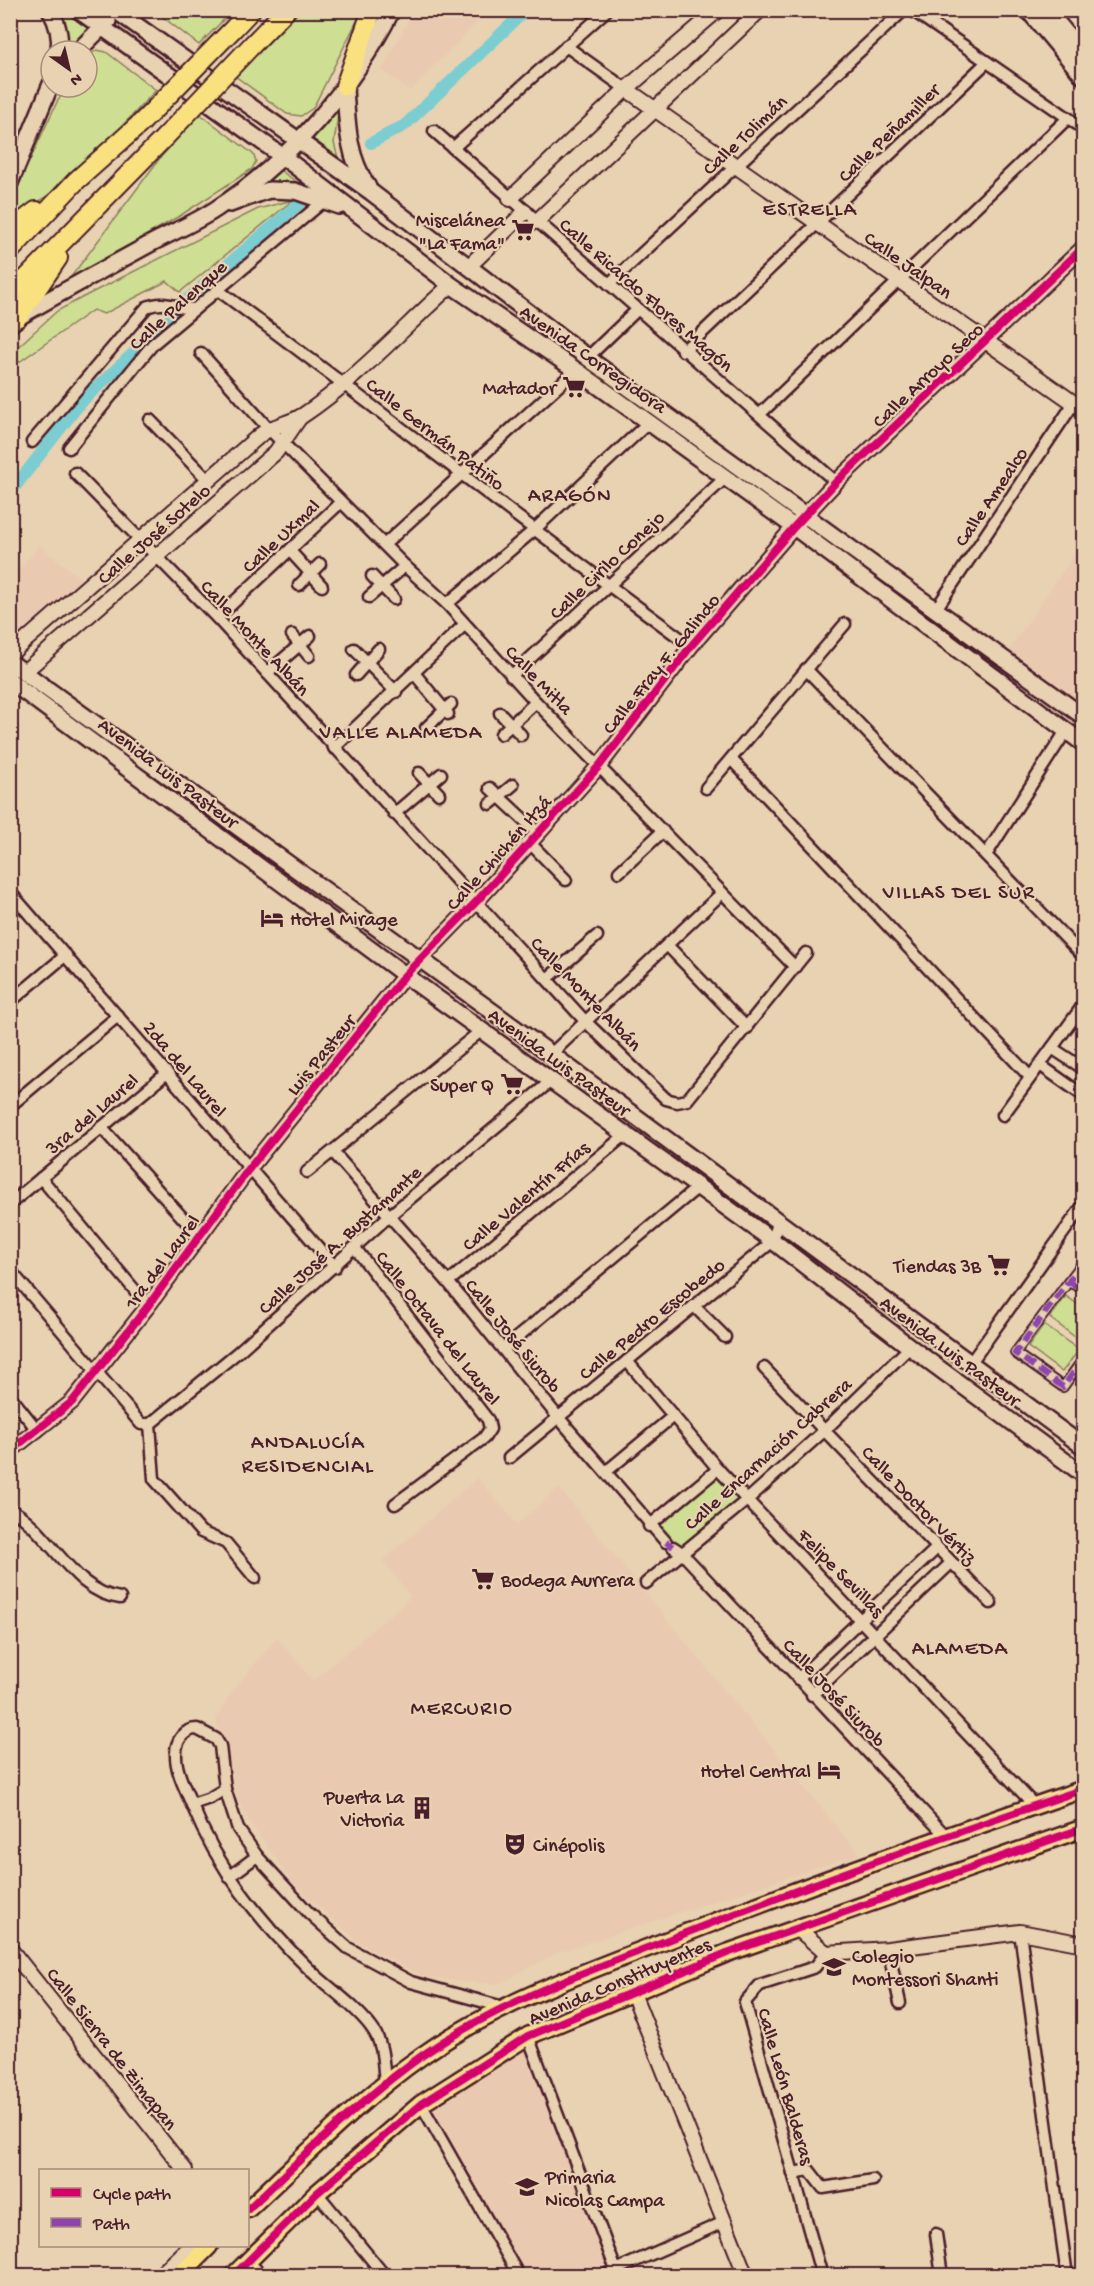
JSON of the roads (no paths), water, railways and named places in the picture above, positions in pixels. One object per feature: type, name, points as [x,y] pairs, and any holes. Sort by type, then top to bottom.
[{"type":"highway","points":[[10,251],[76,182],[141,123],[251,10]]},
{"type":"highway","points":[[10,295],[165,137],[285,10]]},
{"type":"highway","points":[[345,86],[372,10]]},
{"type":"highway","points":[[10,231],[76,182]]},
{"type":"highway","points":[[14,321],[81,224]]},
{"type":"main road","points":[[50,10],[55,19],[59,39]]},
{"type":"main road","name":"Avenida Corregidora","points":[[78,10],[282,156],[352,212],[451,285],[576,370],[794,527],[1083,744]]},
{"type":"main road","points":[[216,209],[300,141],[345,86],[392,10]]},
{"type":"main road","points":[[1029,10],[1083,77]]},
{"type":"main road","points":[[1047,10],[1083,55]]},
{"type":"main road","points":[[91,39],[116,11]]},
{"type":"main road","name":"Avenida Corregidora","points":[[116,11],[371,192],[587,358],[1081,711]]},
{"type":"main road","points":[[345,86],[347,130],[355,165],[371,192]]},
{"type":"main road","points":[[10,183],[45,99]]},
{"type":"main road","points":[[14,321],[216,209],[269,190],[295,191],[352,212]]},
{"type":"main road","name":"Avenida Luis Pasteur","points":[[10,662],[16,683],[405,975],[697,1188],[773,1240],[910,1347],[1083,1475]]},
{"type":"main road","name":"Avenida Luis Pasteur","points":[[16,683],[421,961],[551,1054],[1083,1447]]},
{"type":"main road","points":[[831,1284],[843,1271]]},
{"type":"main road","name":"Avenida Constituyentes","points":[[249,2208],[385,2084],[424,2054],[503,2007],[708,1924],[945,1835],[1083,1789]]},
{"type":"main road","name":"Avenida Constituyentes","points":[[233,2276],[317,2193],[421,2104],[528,2036],[727,1953],[1083,1828]]},
{"type":"main road","points":[[179,2276],[208,2247]]},
{"type":"street","points":[[453,148],[607,10]]},
{"type":"street","points":[[510,199],[626,89],[718,10]]},
{"type":"street","points":[[536,222],[760,10]]},
{"type":"street","name":"Calle Tolimán","points":[[609,284],[904,10]]},
{"type":"street","points":[[912,10],[1083,129]]},
{"type":"street","name":"Calle Jalpan","points":[[566,46],[898,282],[1079,406]]},
{"type":"street","name":"Calle Peñamiller","points":[[683,351],[987,62]]},
{"type":"street","points":[[760,414],[1068,118]]},
{"type":"street","name":"Calle Ricardo Flores Magón","points":[[434,131],[683,351],[760,414],[836,482]]},
{"type":"street","name":"Calle Palenque","points":[[69,448],[153,344],[191,309],[218,290],[324,201]]},
{"type":"street","points":[[468,267],[525,212]]},
{"type":"street","name":"Calle Arroyo Seco","points":[[794,527],[836,482],[987,341],[1083,247]]},
{"type":"street","name":"Calle José Sotelo","points":[[10,654],[268,428],[300,417],[343,384],[451,285]]},
{"type":"street","name":"Calle Germán Patiño","points":[[218,290],[533,531],[691,646]]},
{"type":"street","points":[[32,442],[147,307],[156,303],[164,303],[191,309]]},
{"type":"street","points":[[587,358],[637,310]]},
{"type":"street","name":"Calle Mitla","points":[[201,353],[268,428],[405,566],[447,604],[511,676],[795,967]]},
{"type":"street","points":[[385,544],[576,370]]},
{"type":"street","name":"Calle Amealco","points":[[936,609],[1079,406]]},
{"type":"street","name":"Calle José Sotelo","points":[[16,683],[154,556],[284,443],[300,417]]},
{"type":"street","points":[[150,420],[208,480]]},
{"type":"street","points":[[447,604],[533,531],[649,422]]},
{"type":"street","name":"Calle Monte Albán","points":[[75,473],[139,541],[217,618],[585,1021],[666,1099],[677,1102],[687,1100],[747,1028]]},
{"type":"street","name":"Calle Cirilo Conejo","points":[[511,676],[725,478]]},
{"type":"street","name":"Calle Uxmal","points":[[217,618],[341,502]]},
{"type":"street","name":"Calle Fray F. Galindo","points":[[600,765],[691,646],[794,527]]},
{"type":"street","points":[[290,551],[322,586]]},
{"type":"street","points":[[299,585],[320,564]]},
{"type":"street","points":[[369,597],[405,566]]},
{"type":"street","points":[[372,576],[394,599]]},
{"type":"street","points":[[706,788],[845,624]]},
{"type":"street","points":[[334,748],[465,626]]},
{"type":"street","points":[[292,635],[309,656]]},
{"type":"street","points":[[267,674],[310,636]]},
{"type":"street","points":[[354,649],[396,692]]},
{"type":"street","points":[[356,675],[379,649]]},
{"type":"street","points":[[806,669],[1083,957]]},
{"type":"street","points":[[414,673],[448,710],[426,728]]},
{"type":"street","points":[[501,734],[536,702]]},
{"type":"street","points":[[500,713],[521,735]]},
{"type":"street","points":[[986,855],[1066,731]]},
{"type":"street","points":[[731,759],[1030,1077]]},
{"type":"street","name":"Calle Chichén Itzá","points":[[421,961],[600,765]]},
{"type":"street","points":[[420,773],[439,794]]},
{"type":"street","points":[[394,814],[441,774]]},
{"type":"street","points":[[490,804],[513,785]]},
{"type":"street","points":[[490,788],[534,838],[566,880]]},
{"type":"street","points":[[619,872],[663,831]]},
{"type":"street","points":[[551,1054],[722,893]]},
{"type":"street","name":"2da del Laurel","points":[[11,894],[335,1268]]},
{"type":"street","points":[[547,979],[597,936]]},
{"type":"street","points":[[667,945],[747,1028],[806,952]]},
{"type":"street","points":[[10,1002],[66,955]]},
{"type":"street","name":"Luis Pasteur","points":[[248,1170],[405,975],[421,961]]},
{"type":"street","points":[[1003,1115],[1083,1004]]},
{"type":"street","points":[[10,1106],[118,1016]]},
{"type":"street","points":[[307,1172],[482,1030]]},
{"type":"street","points":[[1052,1048],[1083,1069]]},
{"type":"street","points":[[1040,1065],[1083,1096]]},
{"type":"street","name":"3ra del Laurel","points":[[10,1204],[167,1073]]},
{"type":"street","name":"Calle José A. Bustamante","points":[[150,1424],[335,1268],[389,1216],[551,1081]]},
{"type":"street","points":[[101,1127],[200,1238]]},
{"type":"street","name":"Calle Valentín Frías","points":[[448,1282],[625,1135]]},
{"type":"street","name":"Calle José Siurob","points":[[333,1152],[448,1282],[558,1417],[607,1471],[650,1526],[674,1548],[945,1835]]},
{"type":"street","name":"1ra del Laurel","points":[[10,1451],[72,1402],[200,1238],[248,1170]]},
{"type":"street","points":[[41,1178],[148,1305]]},
{"type":"street","points":[[502,1349],[697,1188]]},
{"type":"street","points":[[969,1365],[1083,1204]]},
{"type":"street","points":[[773,1240],[778,1222]]},
{"type":"street","name":"Calle Pedro Escobedo","points":[[509,1458],[773,1240]]},
{"type":"street","name":"Calle Octava del Laurel","points":[[355,1248],[488,1420],[490,1429],[484,1438],[395,1504]]},
{"type":"street","points":[[1083,1261],[1016,1353],[1063,1387],[1083,1358]]},
{"type":"street","points":[[10,1270],[141,1424],[150,1424],[154,1479],[201,1532],[226,1543],[255,1578]]},
{"type":"street","points":[[1068,1282],[1081,1290]]},
{"type":"street","points":[[694,1306],[725,1337]]},
{"type":"street","name":"Calle Encarnación Cabrera","points":[[646,1583],[674,1548],[747,1500],[825,1430],[910,1347]]},
{"type":"street","name":"Felipe Sevillas","points":[[627,1361],[718,1469],[862,1619],[1035,1806]]},
{"type":"street","name":"Calle Doctor Vértiz","points":[[764,1368],[991,1603]]},
{"type":"street","points":[[10,1396],[38,1431]]},
{"type":"street","points":[[607,1471],[672,1417]]},
{"type":"street","name":"Calle Encarnación Cabrera","points":[[650,1526],[718,1469]]},
{"type":"street","points":[[10,1509],[22,1515],[65,1562],[100,1593],[120,1598]]},
{"type":"street","points":[[798,1679],[937,1548]]},
{"type":"street","points":[[813,1695],[951,1563]]},
{"type":"street","points":[[385,2084],[383,2055],[373,2029],[257,1916],[229,1877],[192,1804],[179,1771],[176,1751],[178,1742],[193,1729],[210,1734],[220,1746],[225,1789],[238,1828],[257,1856],[309,1913],[348,1948],[411,1982],[503,2007]]},
{"type":"street","points":[[192,1804],[210,1798],[225,1789]]},
{"type":"street","points":[[229,1877],[257,1856]]},
{"type":"street","points":[[798,1929],[826,1953],[888,1949],[1020,1932],[1083,1944]]},
{"type":"street","points":[[1020,1932],[1067,2276]]},
{"type":"street","name":"Calle Sierra de Zimapan","points":[[10,1949],[184,2169]]},
{"type":"street","points":[[888,1949],[900,2003]]},
{"type":"street","name":"Calle León Balderas","points":[[822,2276],[745,2002],[760,1985],[815,1967],[826,1953]]},
{"type":"street","points":[[633,1993],[746,2276]]},
{"type":"street","points":[[528,2036],[616,2270]]},
{"type":"street","points":[[421,2104],[519,2276]]},
{"type":"street","points":[[793,2173],[809,2170],[823,2188],[873,2180]]},
{"type":"street","points":[[317,2193],[385,2276]]},
{"type":"street","points":[[602,2276],[724,2222]]},
{"type":"street","points":[[936,2234],[942,2276]]},
{"type":"street","points":[[159,2276],[190,2247]]},
{"type":"street","points":[[248,2261],[262,2276]]},
{"type":"waterway","points":[[371,143],[405,125],[526,10]]},
{"type":"waterway","points":[[10,493],[81,402],[168,321],[185,301],[300,203]]},
{"type":"place","name":"Miscelánea \"La Fama\"","points":[[523,230]]},
{"type":"place","name":"Matador","points":[[574,387]]},
{"type":"place","name":"Hotel Mirage","points":[[272,918]]},
{"type":"place","name":"Super Q","points":[[512,1084]]},
{"type":"place","name":"Tiendas 3B","points":[[999,1265]]},
{"type":"place","name":"Bodega Aurrera","points":[[483,1579]]},
{"type":"place","name":"Hotel Central","points":[[829,1770]]},
{"type":"place","name":"Puerta La Victoria","points":[[422,1808]]},
{"type":"place","name":"Cinépolis","points":[[515,1844]]},
{"type":"place","name":"Colegio Montessori Shanti","points":[[834,1967]]},
{"type":"place","name":"Primaria Nicolas Campa","points":[[527,2187]]},
{"type":"district","name":"ESTRELLA","points":[[810,208]]},
{"type":"district","name":"ARAGÓN","points":[[570,494]]},
{"type":"district","name":"VALLE ALAMEDA","points":[[401,731]]},
{"type":"district","name":"VILLAS DEL SUR","points":[[959,891]]},
{"type":"district","name":"ANDALUCÍA RESIDENCIAL","points":[[308,1453]]},
{"type":"district","name":"ALAMEDA","points":[[960,1647]]},
{"type":"district","name":"MERCURIO","points":[[462,1707]]}]
